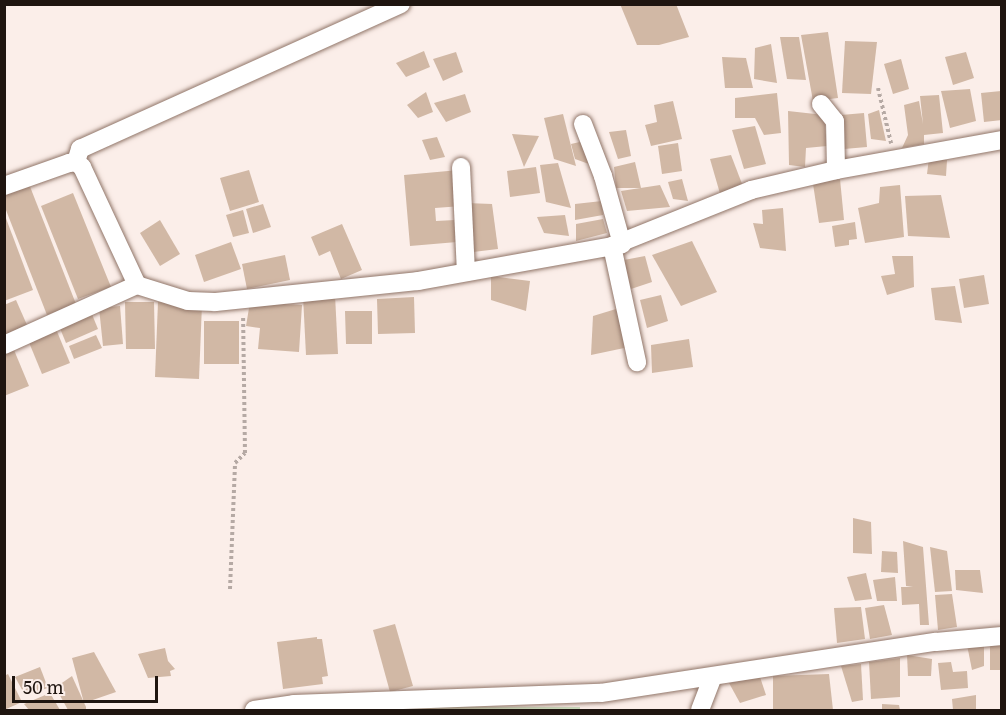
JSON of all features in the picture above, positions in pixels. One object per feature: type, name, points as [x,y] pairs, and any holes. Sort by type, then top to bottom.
[{"type":"street","points":[[76,162],[80,149],[401,4]]},
{"type":"street","points":[[821,104],[835,120],[836,170]]},
{"type":"street","points":[[584,124],[603,176],[638,362]]},
{"type":"street","points":[[4,345],[137,285],[188,301],[243,301],[418,281],[617,245],[751,190],[836,170],[896,161],[1002,140]]},
{"type":"street","points":[[4,186],[76,162]]},
{"type":"street","points":[[76,162],[89,176],[137,285]]},
{"type":"street","points":[[461,167],[466,272]]},
{"type":"street","points":[[254,711],[294,704],[601,693],[712,678],[936,642],[1002,636]]},
{"type":"street","points":[[700,711],[712,678]]},
{"type":"path","points":[[878,88],[896,161]]},
{"type":"path","points":[[230,589],[234,463],[245,453],[243,301]]},
{"type":"green space","points":[[381,706],[580,707],[580,710],[265,710]]},
{"type":"building","points":[[620,4],[676,4],[689,37],[659,45],[637,45]]},
{"type":"building","points":[[828,32],[838,98],[813,101],[801,35]]},
{"type":"building","points":[[780,37],[799,37],[806,80],[787,79]]},
{"type":"building","points":[[845,41],[877,42],[871,94],[842,93]]},
{"type":"building","points":[[771,44],[777,83],[754,79],[755,48]]},
{"type":"building","points":[[424,51],[430,67],[406,77],[396,63]]},
{"type":"building","points":[[456,52],[463,72],[443,81],[433,59]]},
{"type":"building","points":[[966,52],[974,78],[953,85],[945,57]]},
{"type":"building","points":[[722,57],[746,58],[753,88],[725,88]]},
{"type":"building","points":[[901,59],[909,89],[893,94],[884,64]]},
{"type":"building","points":[[970,89],[976,121],[950,128],[941,91]]},
{"type":"building","points":[[1001,91],[1002,120],[984,122],[981,93]]},
{"type":"building","points":[[426,92],[433,112],[418,118],[407,105]]},
{"type":"building","points":[[777,93],[781,133],[764,135],[755,118],[735,118],[735,98]]},
{"type":"building","points":[[465,94],[471,112],[446,122],[434,103]]},
{"type":"building","points":[[939,95],[943,133],[924,135],[924,144],[902,148],[908,135],[904,105],[919,101],[923,124],[920,96]]},
{"type":"building","points":[[673,101],[682,139],[651,146],[645,125],[657,122],[654,105]]},
{"type":"building","points":[[879,110],[886,141],[871,139],[868,114]]},
{"type":"building","points":[[788,111],[824,115],[827,146],[806,148],[805,167],[789,165]]},
{"type":"building","points":[[864,113],[867,147],[844,149],[841,115]]},
{"type":"building","points":[[563,114],[576,166],[554,159],[544,118]]},
{"type":"building","points":[[755,126],[766,164],[744,169],[732,130]]},
{"type":"building","points":[[626,130],[631,156],[618,159],[609,132]]},
{"type":"building","points":[[512,134],[539,136],[524,167]]},
{"type":"building","points":[[437,137],[445,157],[430,160],[422,140]]},
{"type":"building","points":[[584,141],[589,164],[575,159],[571,144]]},
{"type":"building","points":[[678,143],[682,171],[662,174],[658,146]]},
{"type":"building","points":[[731,155],[744,189],[721,197],[710,159]]},
{"type":"building","points":[[929,158],[947,160],[946,176],[927,174]]},
{"type":"building","points":[[635,162],[641,188],[616,188],[614,167]]},
{"type":"building","points":[[558,163],[571,208],[546,202],[540,165]]},
{"type":"building","points":[[536,167],[540,193],[510,197],[507,171]]},
{"type":"building","points":[[249,170],[259,202],[230,211],[220,178]]},
{"type":"building","points":[[459,170],[462,206],[435,208],[436,221],[455,220],[457,242],[410,246],[404,175]]},
{"type":"building","points":[[682,179],[688,201],[673,199],[668,182]]},
{"type":"building","points":[[840,179],[844,220],[819,223],[813,184]]},
{"type":"building","points":[[29,184],[76,304],[47,315],[4,205],[4,194]]},
{"type":"building","points":[[660,185],[670,207],[627,211],[621,191]]},
{"type":"building","points":[[900,185],[904,237],[865,243],[858,208],[879,203],[880,187]]},
{"type":"building","points":[[73,193],[111,287],[78,299],[41,206]]},
{"type":"building","points":[[941,195],[950,238],[908,236],[905,196]]},
{"type":"building","points":[[602,201],[603,215],[575,220],[575,204]]},
{"type":"building","points":[[466,203],[492,204],[498,249],[473,252]]},
{"type":"building","points":[[263,204],[271,227],[253,233],[246,209]]},
{"type":"building","points":[[783,208],[786,251],[760,248],[753,223],[763,224],[762,210]]},
{"type":"building","points":[[243,210],[249,233],[233,237],[226,215]]},
{"type":"building","points":[[4,213],[33,290],[4,301]]},
{"type":"building","points":[[565,215],[569,236],[544,233],[537,217]]},
{"type":"building","points":[[603,219],[607,233],[576,241],[576,224]]},
{"type":"building","points":[[160,220],[180,254],[160,266],[140,233]]},
{"type":"building","points":[[855,222],[857,239],[849,240],[849,245],[835,247],[832,226]]},
{"type":"building","points":[[342,224],[362,270],[341,279],[330,251],[319,256],[311,237]]},
{"type":"building","points":[[692,241],[717,292],[681,306],[652,255]]},
{"type":"building","points":[[231,242],[241,269],[204,282],[195,255]]},
{"type":"building","points":[[285,255],[290,280],[247,289],[242,264]]},
{"type":"building","points":[[645,256],[652,282],[631,289],[624,260]]},
{"type":"building","points":[[892,256],[913,256],[914,287],[887,295],[881,276],[895,274]]},
{"type":"building","points":[[984,275],[989,304],[964,308],[959,279]]},
{"type":"building","points":[[491,276],[530,281],[526,311],[491,300]]},
{"type":"building","points":[[955,286],[962,323],[935,320],[931,288]]},
{"type":"building","points":[[335,295],[338,354],[306,355],[303,296]]},
{"type":"building","points":[[661,295],[668,321],[647,328],[640,300]]},
{"type":"building","points":[[414,297],[415,333],[378,334],[377,299]]},
{"type":"building","points":[[16,300],[27,325],[4,335],[4,305]]},
{"type":"building","points":[[125,302],[154,302],[155,349],[126,349]]},
{"type":"building","points":[[158,302],[202,304],[199,379],[155,377]]},
{"type":"building","points":[[250,302],[302,305],[299,352],[258,349],[260,328],[246,326]]},
{"type":"building","points":[[120,306],[123,344],[103,346],[99,308]]},
{"type":"building","points":[[616,309],[629,347],[591,355],[593,316]]},
{"type":"building","points":[[345,311],[372,311],[372,344],[346,344]]},
{"type":"building","points":[[91,312],[98,329],[66,343],[59,326]]},
{"type":"building","points":[[204,321],[239,321],[239,364],[204,364]]},
{"type":"building","points":[[56,329],[70,363],[42,374],[28,340]]},
{"type":"building","points":[[96,335],[102,348],[74,359],[69,346]]},
{"type":"building","points":[[689,339],[693,367],[652,373],[651,345]]},
{"type":"building","points":[[14,350],[29,386],[4,396],[4,354]]},
{"type":"building","points":[[853,518],[871,522],[872,554],[853,553]]},
{"type":"building","points":[[903,541],[923,547],[929,625],[920,625],[919,604],[902,605],[901,587],[913,587],[906,586]]},
{"type":"building","points":[[930,547],[947,551],[952,591],[935,592]]},
{"type":"building","points":[[882,551],[897,552],[898,573],[881,572]]},
{"type":"building","points":[[955,570],[980,570],[983,593],[956,590]]},
{"type":"building","points":[[866,573],[872,599],[855,601],[847,577]]},
{"type":"building","points":[[895,577],[897,601],[877,601],[873,580]]},
{"type":"building","points":[[952,594],[957,627],[938,630],[935,595]]},
{"type":"building","points":[[884,605],[892,635],[870,639],[865,608]]},
{"type":"building","points":[[861,607],[865,639],[837,643],[834,608]]},
{"type":"building","points":[[395,624],[413,686],[390,692],[373,630]]},
{"type":"building","points":[[317,637],[317,639],[322,639],[328,676],[322,677],[323,684],[283,689],[277,642]]},
{"type":"building","points":[[990,642],[1002,643],[1002,670],[990,670]]},
{"type":"building","points":[[984,643],[984,666],[972,670],[967,645]]},
{"type":"building","points":[[165,648],[168,661],[175,669],[170,671],[171,676],[148,678],[138,654]]},
{"type":"building","points":[[94,652],[116,692],[84,703],[72,658]]},
{"type":"building","points":[[907,655],[932,659],[931,676],[908,676]]},
{"type":"building","points":[[900,658],[900,697],[871,699],[869,662]]},
{"type":"building","points":[[951,662],[953,672],[967,671],[968,688],[941,690],[938,663]]},
{"type":"building","points":[[861,664],[863,700],[852,702],[841,666]]},
{"type":"building","points":[[40,667],[48,688],[25,695],[15,677]]},
{"type":"building","points":[[8,674],[22,702],[4,710],[4,676]]},
{"type":"building","points":[[829,674],[833,710],[773,710],[773,676]]},
{"type":"building","points":[[72,676],[86,710],[68,710],[57,690],[56,687]]},
{"type":"building","points":[[760,677],[766,695],[740,703],[729,683]]},
{"type":"building","points":[[50,693],[60,710],[29,710],[24,704]]},
{"type":"building","points":[[976,695],[976,710],[953,710],[952,699]]},
{"type":"building","points":[[882,704],[899,705],[900,710],[882,710]]}]
